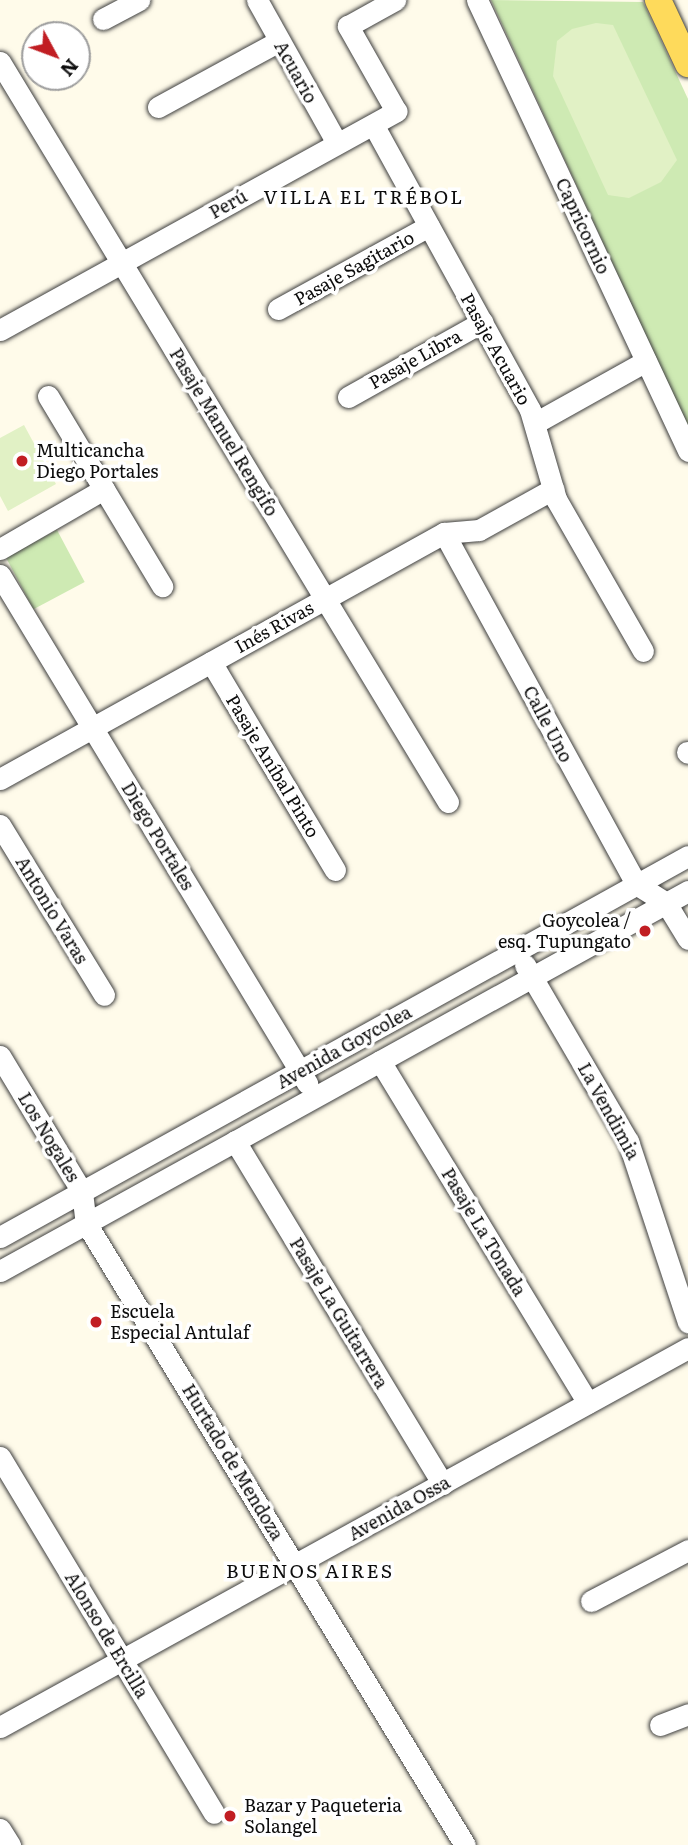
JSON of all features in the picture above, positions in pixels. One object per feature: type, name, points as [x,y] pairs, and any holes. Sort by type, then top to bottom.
[{"type":"main road","points":[[658,0],[688,64]]},
{"type":"street","points":[[103,19],[139,0]]},
{"type":"street","name":"Acuario","points":[[257,0],[337,144]]},
{"type":"street","name":"Perú","points":[[2,325],[374,126],[396,111],[348,26],[395,0]]},
{"type":"street","name":"Capricornio","points":[[477,0],[688,451]]},
{"type":"street","points":[[158,107],[279,41]]},
{"type":"street","name":"Pasaje Manuel Rengifo","points":[[0,62],[448,802]]},
{"type":"street","name":"Pasaje Acuario","points":[[374,126],[535,423],[553,489],[643,651]]},
{"type":"street","name":"Pasaje Sagitario","points":[[278,309],[429,226]]},
{"type":"street","name":"Pasaje Libra","points":[[348,397],[482,323]]},
{"type":"street","points":[[535,423],[646,361]]},
{"type":"street","points":[[48,396],[162,586]]},
{"type":"street","points":[[0,549],[104,489]]},
{"type":"street","name":"Inés Rivas","points":[[0,779],[444,533],[479,530],[553,489]]},
{"type":"street","name":"Calle Uno","points":[[444,533],[636,884],[666,903]]},
{"type":"street","name":"Diego Portales","points":[[0,575],[316,1097]]},
{"type":"street","name":"Pasaje Aníbal Pinto","points":[[211,662],[335,870]]},
{"type":"street","name":"Antonio Varas","points":[[0,825],[104,995]]},
{"type":"street","name":"Avenida Goycolea","points":[[0,1237],[688,856]]},
{"type":"street","name":"Avenida Goycolea","points":[[0,1270],[688,891]]},
{"type":"street","points":[[666,903],[688,939]]},
{"type":"street","name":"La Vendimia","points":[[517,951],[628,1141],[688,1322]]},
{"type":"street","name":"Los Nogales","points":[[0,1056],[82,1192],[86,1223]]},
{"type":"street","name":"Pasaje La Tonada","points":[[380,1061],[588,1403]]},
{"type":"street","name":"Pasaje La Guitarrera","points":[[235,1142],[443,1484]]},
{"type":"street","name":"Hurtado de Mendoza","points":[[86,1223],[465,1845]]},
{"type":"street","name":"Avenida Ossa","points":[[0,1727],[688,1348]]},
{"type":"street","name":"Alonso de Ercilla","points":[[0,1457],[214,1813]]},
{"type":"street","points":[[591,1601],[688,1550]]},
{"type":"street","points":[[660,1725],[688,1714]]},
{"type":"street","points":[[0,1829],[10,1845]]},
{"type":"green space","points":[[491,0],[643,2],[688,99],[688,427]]},
{"type":"green space","points":[[596,23],[613,25],[677,160],[661,182],[629,198],[608,195],[553,76],[557,41],[572,29]]},
{"type":"green space","name":"Multicancha Diego Portales","points":[[24,425],[56,484],[8,511],[0,496],[0,438]]},
{"type":"green space","points":[[57,530],[85,582],[33,609],[6,557]]},
{"type":"place","name":"Multicancha Diego Portales","points":[[22,461]]},
{"type":"place","name":"Goycolea / esq. Tupungato","points":[[645,931]]},
{"type":"place","name":"Escuela Especial Antulaf","points":[[96,1322]]},
{"type":"place","name":"Bazar y Paqueteria Solangel","points":[[230,1816]]},
{"type":"district","name":"VILLA EL TRÉBOL","points":[[364,197]]},
{"type":"district","name":"BUENOS AIRES","points":[[310,1571]]}]
